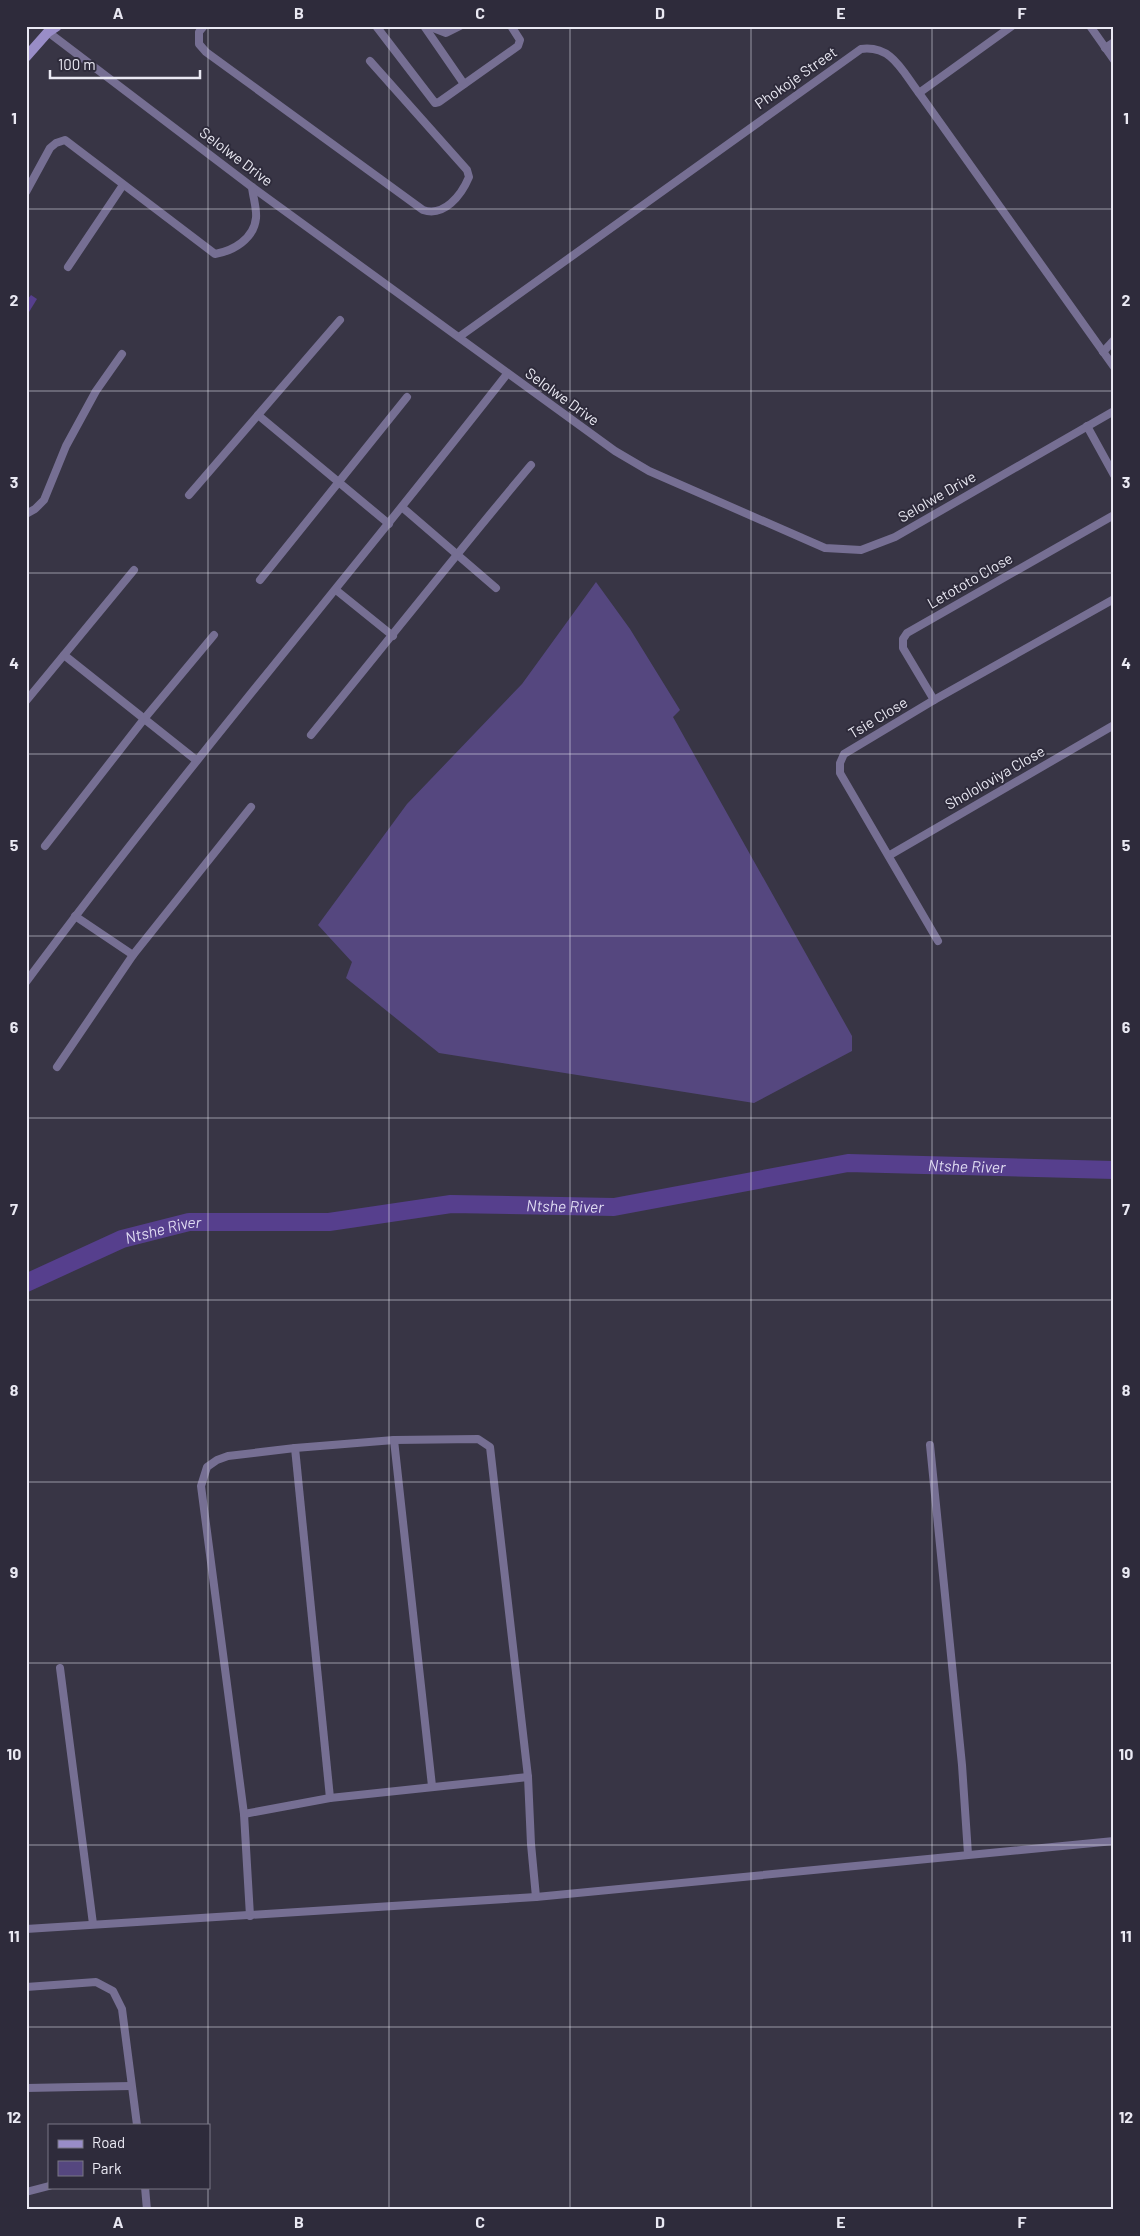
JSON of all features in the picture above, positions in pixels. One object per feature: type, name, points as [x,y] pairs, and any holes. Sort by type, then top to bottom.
[{"type":"street","points":[[26,57],[48,32],[57,26]]},
{"type":"street","points":[[204,26],[199,32],[199,44],[206,52],[422,210],[431,213],[444,209],[466,184],[469,177],[467,170],[370,61]]},
{"type":"street","points":[[376,26],[431,100],[439,102],[521,43],[511,26]]},
{"type":"street","points":[[424,26],[464,84]]},
{"type":"street","points":[[428,26],[446,33],[460,26]]},
{"type":"street","points":[[919,93],[1012,26]]},
{"type":"street","points":[[1090,26],[1114,60]]},
{"type":"street","name":"Selolwe Drive","points":[[48,32],[252,187],[614,451],[643,468],[825,548],[861,550],[895,537],[1114,411]]},
{"type":"street","points":[[1105,48],[1114,42]]},
{"type":"street","name":"Phokoje Street","points":[[459,337],[861,49],[875,47],[887,52],[919,93],[1114,367]]},
{"type":"street","points":[[26,192],[50,148],[65,140],[215,254],[228,252],[243,242],[253,230],[256,218],[252,187]]},
{"type":"street","points":[[68,267],[123,185]]},
{"type":"street","points":[[190,495],[340,320]]},
{"type":"street","points":[[1103,352],[1114,340]]},
{"type":"street","points":[[26,514],[35,509],[44,500],[66,446],[96,391],[122,354]]},
{"type":"street","points":[[26,982],[196,760],[403,508],[507,374]]},
{"type":"street","points":[[260,580],[407,397]]},
{"type":"street","points":[[258,415],[389,524]]},
{"type":"street","points":[[1087,426],[1114,475]]},
{"type":"street","points":[[311,735],[393,636],[456,554],[531,465]]},
{"type":"street","points":[[403,508],[496,588]]},
{"type":"street","name":"Letototo Close","points":[[934,700],[903,648],[903,639],[907,633],[1114,515]]},
{"type":"street","points":[[26,702],[134,570]]},
{"type":"street","points":[[336,590],[393,636]]},
{"type":"street","name":"Tsie Close","points":[[938,941],[890,855],[840,773],[840,763],[844,754],[934,700],[1114,599]]},
{"type":"street","points":[[44,846],[144,719],[214,635]]},
{"type":"street","points":[[64,655],[196,760]]},
{"type":"street","name":"Shololoviya Close","points":[[890,855],[1114,726]]},
{"type":"street","points":[[57,1067],[133,955],[251,807]]},
{"type":"street","points":[[75,916],[133,955]]},
{"type":"street","points":[[250,1916],[244,1814],[201,1486],[207,1467],[217,1460],[295,1448],[394,1440],[478,1439],[490,1447],[528,1776],[536,1897]]},
{"type":"street","points":[[394,1440],[432,1786]]},
{"type":"street","points":[[930,1445],[962,1764],[968,1854]]},
{"type":"street","points":[[295,1448],[330,1798]]},
{"type":"street","points":[[60,1668],[93,1924]]},
{"type":"street","points":[[244,1814],[330,1798],[528,1776]]},
{"type":"street","points":[[26,1929],[536,1897],[1114,1841]]},
{"type":"street","points":[[26,1987],[96,1982],[113,1991],[122,2009],[137,2124]]},
{"type":"street","points":[[26,2088],[131,2086]]},
{"type":"street","points":[[26,2192],[48,2186]]},
{"type":"street","points":[[145,2188],[147,2210]]},
{"type":"green space","points":[[596,582],[630,629],[680,710],[673,717],[852,1036],[852,1051],[754,1103],[439,1053],[346,978],[352,962],[318,925],[407,804],[522,684]]},
{"type":"shaded area","points":[[31,295],[37,299],[29,312],[26,310],[26,301]]},
{"type":"waterway","name":"Ntshe River","points":[[26,1283],[122,1239],[189,1222],[329,1222],[451,1204],[614,1207],[848,1163],[1114,1170]]}]
